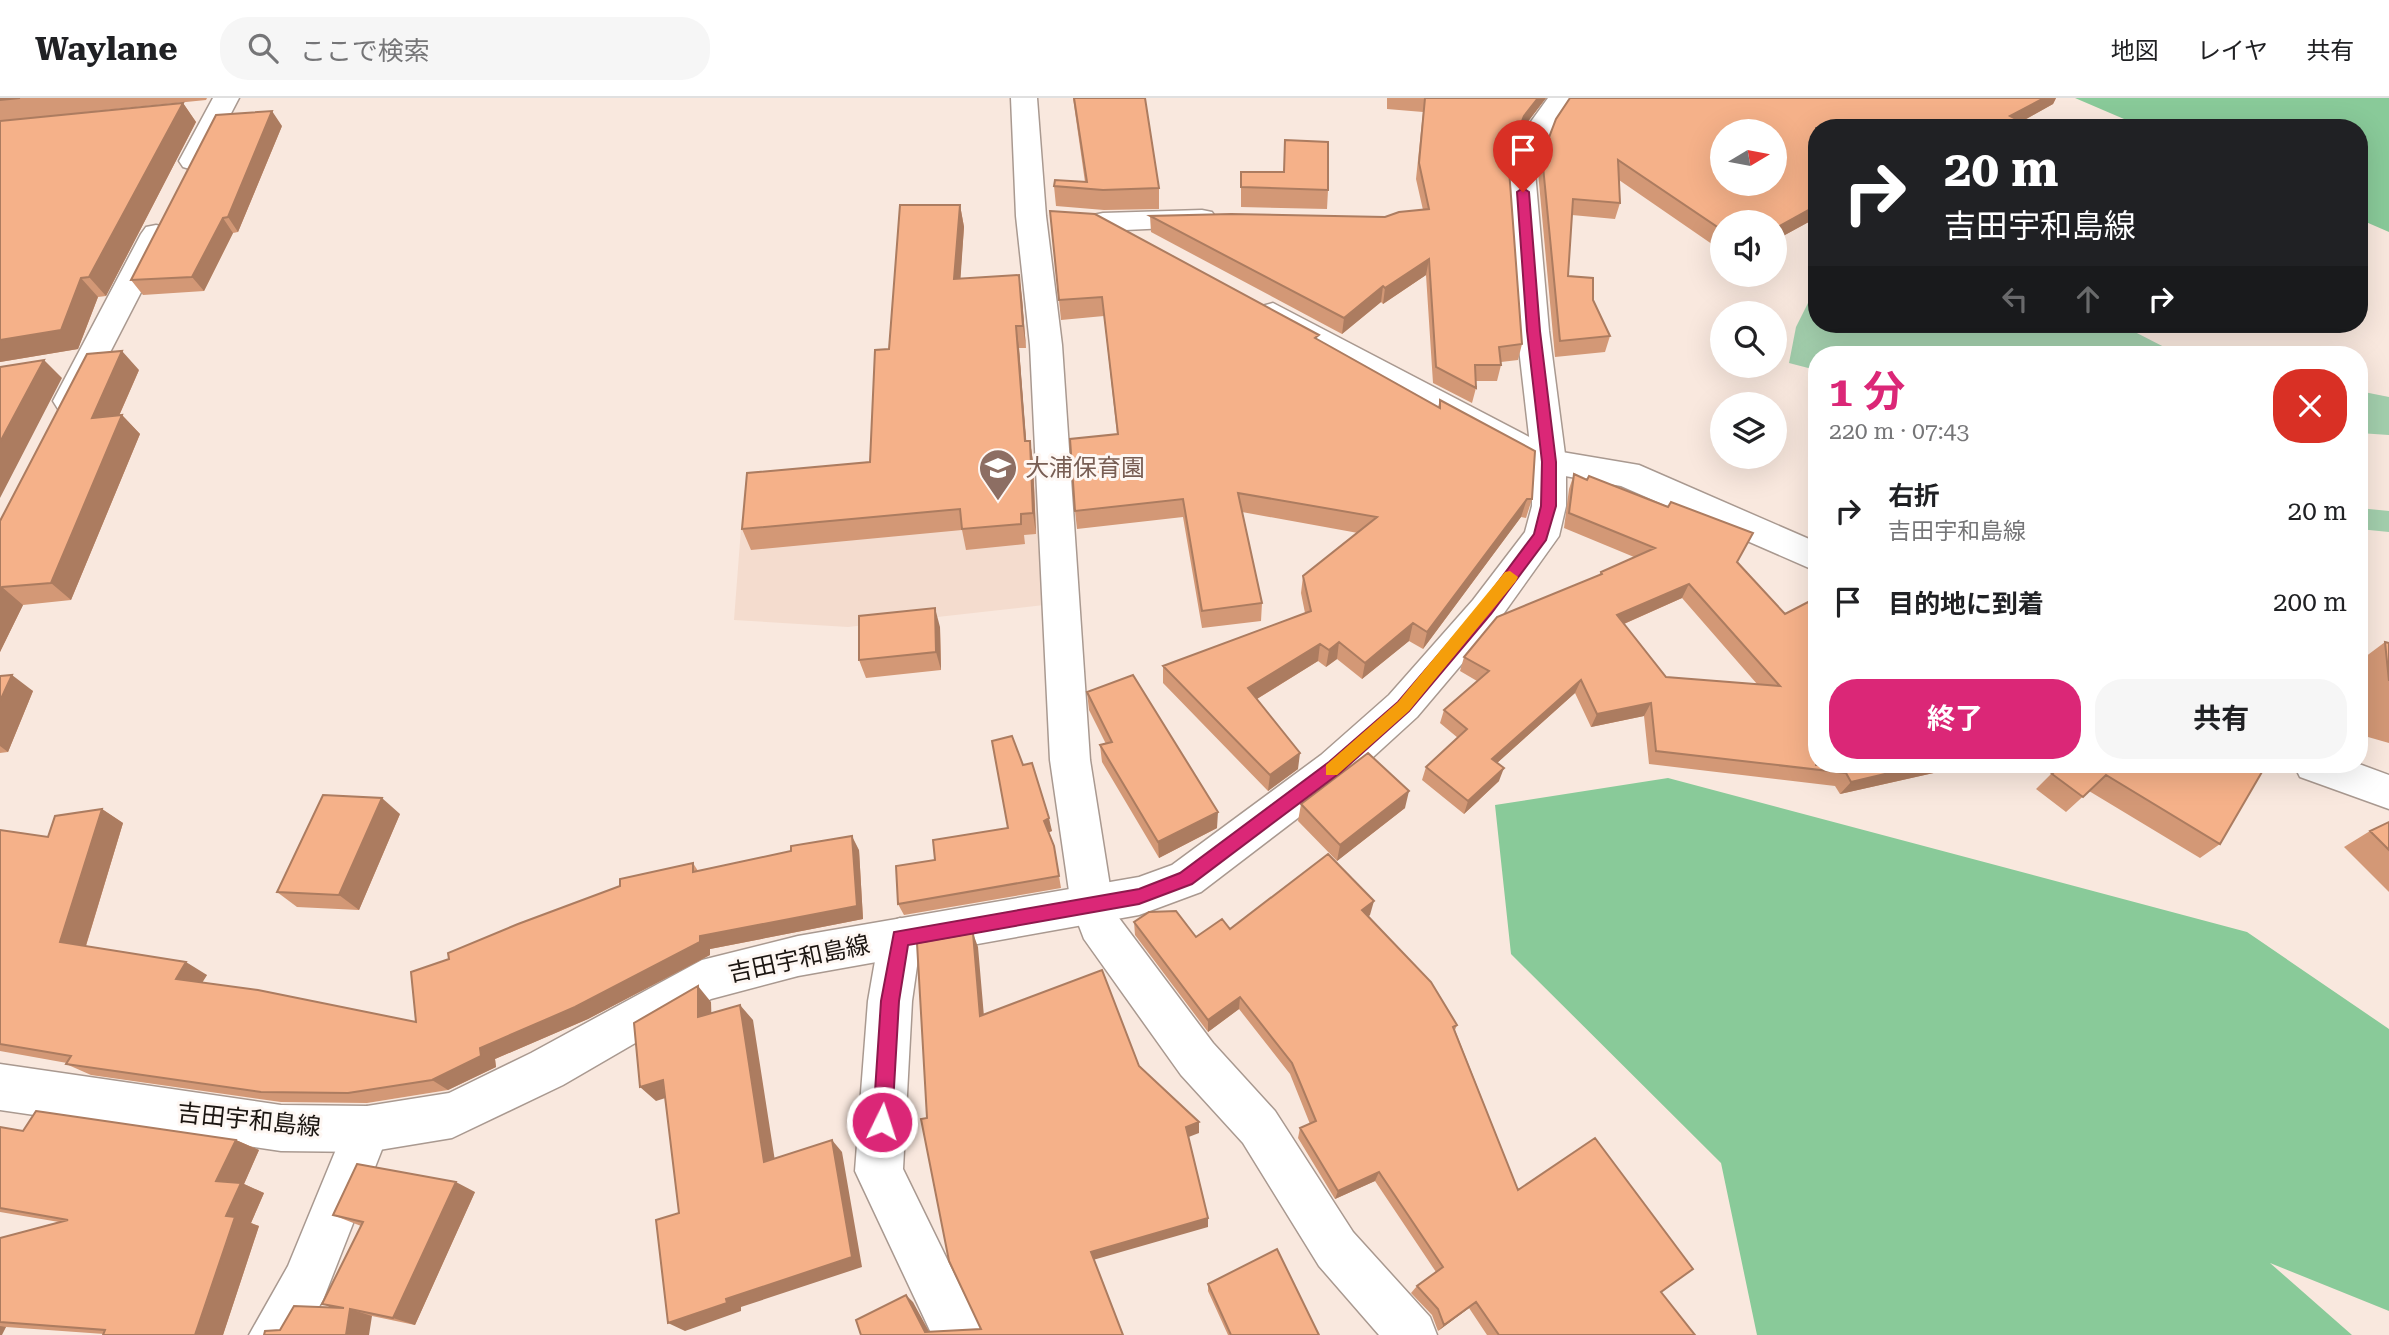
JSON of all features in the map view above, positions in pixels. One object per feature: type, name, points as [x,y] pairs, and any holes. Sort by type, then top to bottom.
[{"type":"street","points":[[1024,98],[1067,219],[1046,345],[1054,522],[1070,761],[1092,905],[1099,925],[1197,1059],[1259,1127],[1336,1249],[1412,1335]]},
{"type":"street","name":"吉田宇和島線","points":[[0,1087],[281,1128],[367,1129],[452,1115],[547,1069],[702,981],[798,956],[1139,897],[1186,879],[1335,767],[1403,706],[1486,610],[1541,536],[1549,506],[1549,462],[1534,331],[1521,172],[1536,134],[1561,98]]},
{"type":"street","points":[[58,422],[175,197],[213,106]]},
{"type":"street","points":[[1067,219],[1231,218]]},
{"type":"street","points":[[1067,219],[1151,248]]},
{"type":"street","points":[[1248,300],[1549,462],[1627,474],[1808,553]]},
{"type":"street","points":[[51,367],[89,361]]},
{"type":"street","points":[[2336,773],[2389,792]]},
{"type":"street","points":[[900,938],[890,1001],[879,1171],[928,1278],[959,1335]]},
{"type":"street","points":[[274,1335],[306,1283],[367,1129]]},
{"type":"shaded area","points":[[1035,461],[1044,605],[848,627],[734,620],[744,490]]},
{"type":"green space","points":[[2075,98],[2389,98],[2389,232],[2368,223],[2368,119],[2124,119]]},
{"type":"green space","points":[[1808,303],[1808,333],[2137,333],[2162,346],[1808,346],[1808,368],[1789,363],[1796,327]]},
{"type":"green space","points":[[2368,393],[2389,397],[2389,435],[2368,434]]},
{"type":"green space","points":[[2368,509],[2389,511],[2389,532],[2368,530]]},
{"type":"green space","points":[[1668,778],[2247,932],[2389,1029],[2389,1311],[2270,1263],[2352,1335],[1757,1335],[1721,1163],[1511,954],[1495,805]]},
{"type":"building","points":[[1074,98],[1145,98],[1159,188],[1103,190],[1054,186],[1055,180],[1087,182]]},
{"type":"building","points":[[1425,98],[1538,98],[1524,116],[1508,156],[1522,344],[1499,347],[1501,365],[1475,365],[1476,388],[1436,367],[1429,259],[1385,288],[1383,286],[1344,318],[1150,216],[1231,214],[1385,217],[1399,212],[1429,209],[1419,163]]},
{"type":"building","points":[[1570,98],[2044,98],[2010,116],[2016,119],[1808,119],[1808,210],[1787,222],[1787,210],[1710,210],[1710,222],[1618,160],[1620,203],[1573,199],[1568,276],[1593,278],[1593,300],[1610,336],[1560,341],[1542,156],[1556,119]]},
{"type":"building","points":[[183,103],[89,277],[81,278],[61,330],[0,340],[0,121]]},
{"type":"building","points":[[272,111],[228,217],[223,218],[192,277],[131,280],[216,115]]},
{"type":"building","points":[[1285,140],[1328,142],[1328,190],[1241,187],[1241,172],[1284,172]]},
{"type":"building","points":[[900,205],[960,205],[954,279],[1019,275],[1023,326],[1016,326],[1025,441],[1030,441],[1033,513],[1021,514],[1021,524],[962,529],[960,509],[742,529],[747,473],[870,462],[875,350],[889,349]]},
{"type":"building","points":[[1050,211],[1095,214],[1319,335],[1315,338],[1440,408],[1440,400],[1535,451],[1532,499],[1527,499],[1427,632],[1413,623],[1365,663],[1339,642],[1329,650],[1320,644],[1248,688],[1300,753],[1270,775],[1163,666],[1311,611],[1303,576],[1377,517],[1238,493],[1262,603],[1202,611],[1183,499],[1075,511],[1070,439],[1118,434],[1102,297],[1059,300]]},
{"type":"building","points":[[122,351],[92,418],[122,415],[51,583],[2,587],[0,591],[0,521],[87,354]]},
{"type":"building","points":[[44,360],[0,442],[0,367]]},
{"type":"building","points":[[1574,474],[1587,480],[1589,476],[1668,507],[1671,502],[1753,533],[1737,562],[1785,614],[1808,602],[1808,769],[1656,751],[1651,703],[1597,714],[1581,680],[1492,759],[1504,768],[1468,801],[1426,767],[1467,729],[1444,710],[1489,671],[1464,657],[1497,617],[1602,574],[1601,572],[1655,548],[1569,513]],"holes":[[[1689,584],[1780,686],[1666,677],[1617,615]]]},
{"type":"building","points":[[935,608],[936,652],[859,660],[859,616]]},
{"type":"building","points":[[2385,642],[2389,643],[2389,681]]},
{"type":"building","points":[[12,675],[0,701],[0,676]]},
{"type":"building","points":[[1133,675],[1218,812],[1158,842],[1100,745],[1112,742],[1087,692]]},
{"type":"building","points":[[1012,736],[1023,765],[1032,763],[1049,818],[1044,821],[1054,846],[1059,876],[898,904],[896,866],[935,860],[933,840],[1008,828],[992,741]]},
{"type":"building","points":[[1368,753],[1409,791],[1340,845],[1301,804]]},
{"type":"building","points":[[1846,773],[1889,773],[1851,782]]},
{"type":"building","points":[[2261,773],[2220,844],[2106,775],[2083,797],[2052,774]]},
{"type":"building","points":[[323,795],[382,798],[339,895],[277,892]]},
{"type":"building","points":[[102,809],[60,942],[186,962],[176,979],[258,990],[416,1022],[411,972],[449,959],[448,953],[518,924],[620,886],[620,879],[693,863],[693,872],[791,851],[791,846],[852,836],[857,906],[700,936],[700,942],[575,1007],[480,1048],[481,1056],[432,1080],[348,1093],[261,1092],[66,1064],[71,1056],[0,1044],[0,830],[48,837],[55,816]]},
{"type":"building","points":[[2389,822],[2389,850],[2370,831]]},
{"type":"building","points":[[1328,854],[1374,901],[1362,910],[1431,982],[1457,1025],[1453,1027],[1518,1190],[1595,1138],[1693,1269],[1661,1292],[1695,1335],[1499,1335],[1476,1302],[1444,1325],[1438,1309],[1417,1286],[1443,1267],[1379,1172],[1338,1191],[1300,1128],[1316,1121],[1292,1063],[1240,997],[1208,1020],[1134,922],[1149,912],[1176,911],[1196,937],[1222,919],[1230,929]]},
{"type":"building","points":[[973,933],[980,1016],[1102,970],[1139,1066],[1199,1122],[1186,1127],[1208,1218],[1091,1252],[1123,1335],[861,1335],[856,1320],[906,1295],[925,1332],[981,1329],[949,1261],[921,1119],[927,1118],[917,943]]},
{"type":"building","points":[[698,986],[698,1017],[740,1005],[764,1162],[832,1140],[852,1257],[726,1299],[727,1303],[668,1323],[656,1220],[679,1213],[663,1080],[640,1087],[634,1023]]},
{"type":"building","points":[[36,1111],[236,1140],[216,1181],[241,1183],[226,1216],[235,1217],[195,1335],[103,1335],[105,1330],[0,1322],[0,1238],[68,1220],[0,1208],[0,1127],[23,1131]]},
{"type":"building","points":[[357,1164],[456,1182],[393,1318],[350,1309],[346,1335],[264,1335],[265,1331],[280,1330],[294,1306],[344,1308],[322,1304],[363,1222],[333,1215]]},
{"type":"building","points":[[1277,1249],[1319,1335],[1231,1335],[1208,1284]]},
{"type":"slow traffic","points":[[1331,770],[1403,706],[1486,610],[1510,577]]},
{"type":"place","name":"大浦保育園","points":[[998,502]]},
{"type":"route","points":[[882,1122],[890,1001],[900,938],[1139,897],[1186,879],[1335,767],[1403,706],[1486,610],[1541,536],[1549,506],[1549,462],[1534,331],[1523,192]]}]
